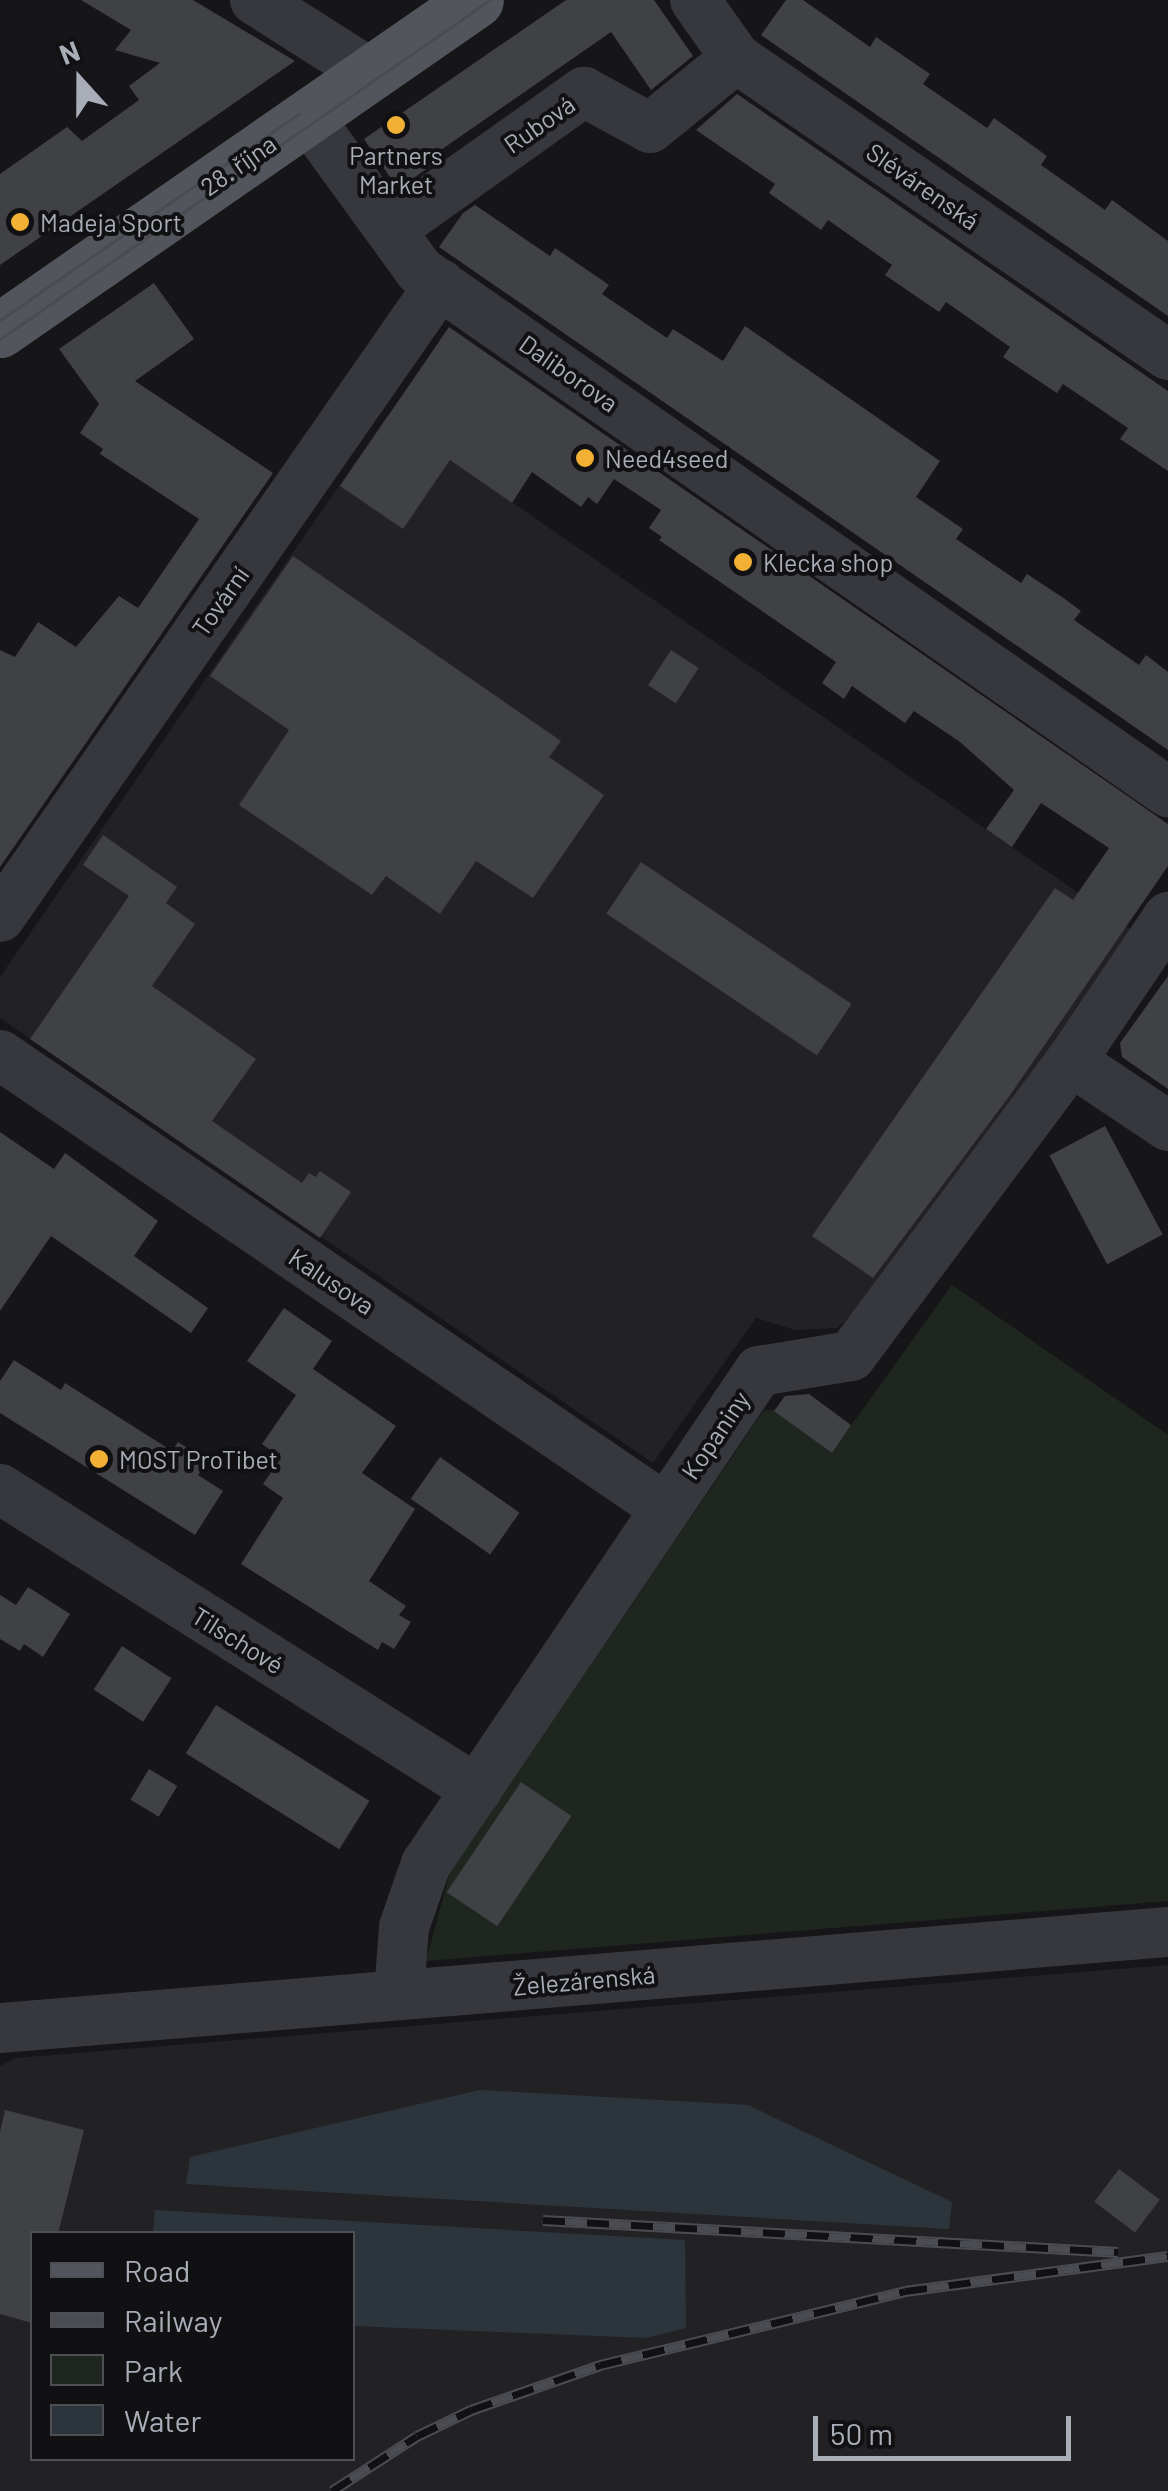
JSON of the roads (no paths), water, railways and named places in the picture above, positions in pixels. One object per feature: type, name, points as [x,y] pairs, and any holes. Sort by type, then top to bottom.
[{"type":"main road","name":"28. října","points":[[0,330],[476,0]]},
{"type":"street","points":[[255,0],[370,74]]},
{"type":"street","name":"Slévárenská","points":[[708,4],[736,58],[1168,355]]},
{"type":"street","name":"Rubová","points":[[391,229],[584,92],[650,128],[736,58]]},
{"type":"street","name":"Daliborova","points":[[308,117],[420,271],[1168,792]]},
{"type":"street","name":"Tovární","points":[[0,917],[440,284]]},
{"type":"street","name":"Kopaniny","points":[[399,1995],[400,1946],[416,1885],[758,1371],[851,1356],[1071,1061],[1168,918]]},
{"type":"street","name":"Kalusova","points":[[0,1054],[664,1508]]},
{"type":"street","points":[[1071,1061],[1168,1126]]},
{"type":"street","name":"Tilschové","points":[[0,1489],[477,1790]]},
{"type":"street","name":"Železárenská","points":[[0,2028],[1168,1932]]},
{"type":"water","points":[[480,2090],[748,2105],[952,2202],[949,2229],[186,2184],[190,2157]]},
{"type":"water","points":[[155,2210],[685,2240],[686,2328],[646,2338],[355,2326],[355,2231],[153,2231]]},
{"type":"tram line","points":[[0,339],[490,0]]},
{"type":"tram line","points":[[0,320],[299,114]]},
{"type":"railway","points":[[543,2220],[1118,2252]]},
{"type":"railway","points":[[332,2491],[417,2436],[471,2410],[600,2365],[905,2291],[1168,2256]]},
{"type":"place","name":"Partners Market","points":[[396,125]]},
{"type":"place","name":"Madeja Sport","points":[[20,222]]},
{"type":"place","name":"Need4seed","points":[[585,458]]},
{"type":"place","name":"Klecka shop","points":[[743,562]]},
{"type":"place","name":"MOST ProTibet","points":[[99,1459]]}]
